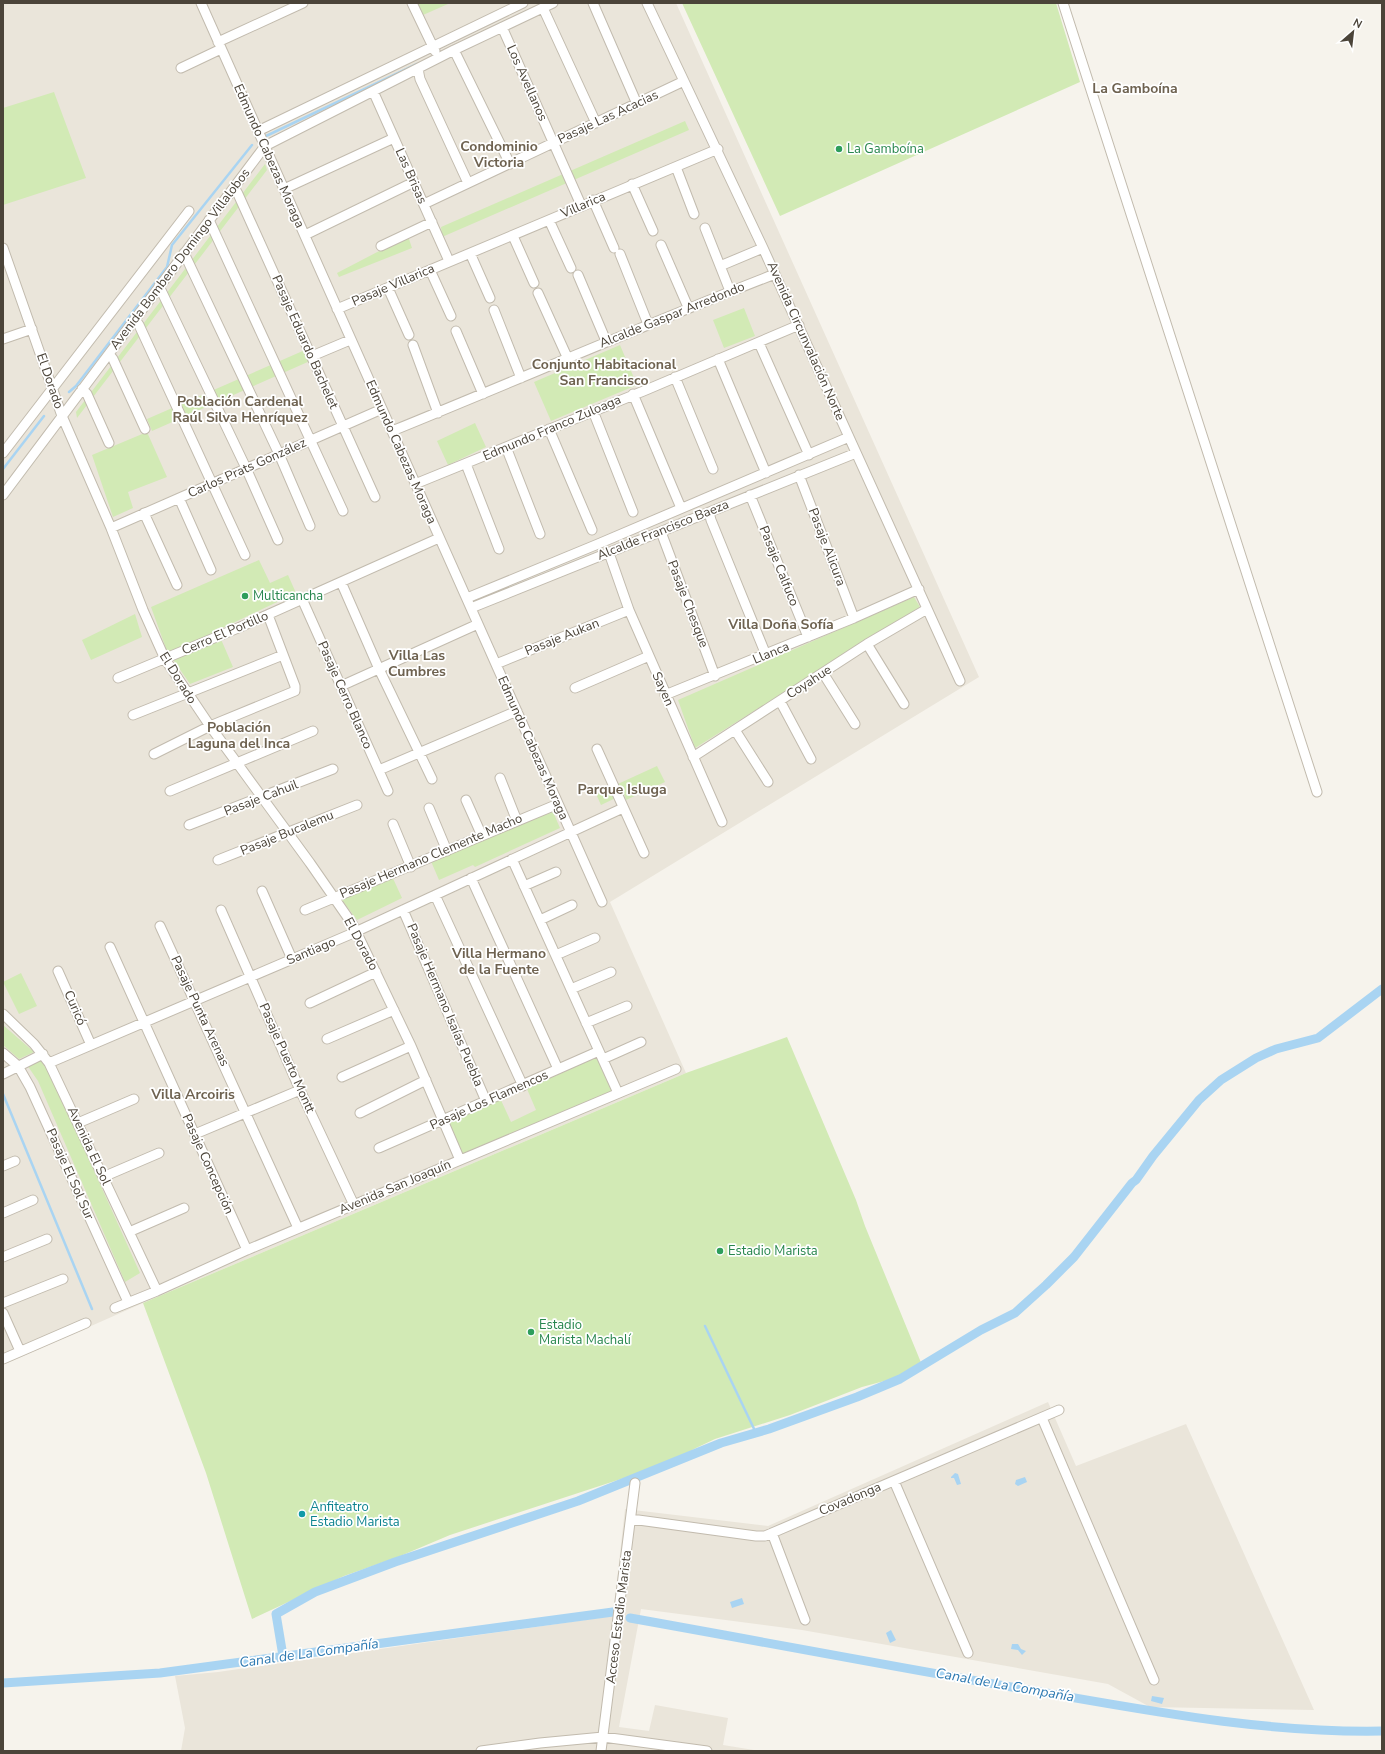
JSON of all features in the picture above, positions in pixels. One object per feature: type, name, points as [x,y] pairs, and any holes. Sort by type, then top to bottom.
[{"type":"street","name":"Edmundo Cabezas Moraga","points":[[201,3],[305,235],[350,340],[602,902]]},
{"type":"street","points":[[181,68],[220,45],[303,3]]},
{"type":"street","points":[[412,3],[438,59]]},
{"type":"street","points":[[258,131],[523,3]]},
{"type":"street","name":"Avenida Bombero Domingo Villalobos","points":[[3,495],[265,146],[454,50],[553,3]]},
{"type":"street","points":[[593,3],[637,104]]},
{"type":"street","name":"Avenida Circunvalación Norte","points":[[647,3],[718,149],[776,274],[960,681]]},
{"type":"street","points":[[1063,3],[1317,792]]},
{"type":"street","points":[[543,8],[596,124]]},
{"type":"street","name":"Los Avellanos","points":[[502,27],[581,205]]},
{"type":"street","points":[[454,50],[510,164]]},
{"type":"street","points":[[418,69],[420,79],[468,183]]},
{"type":"street","name":"Pasaje Las Acacias","points":[[424,204],[596,124],[684,81]]},
{"type":"street","name":"Las Brisas","points":[[373,91],[449,261]]},
{"type":"street","points":[[284,189],[394,138]]},
{"type":"street","name":"Villarica","points":[[449,261],[513,236],[581,205],[718,149]]},
{"type":"street","points":[[676,167],[694,214]]},
{"type":"street","points":[[305,235],[414,182]]},
{"type":"street","points":[[632,184],[652,231]]},
{"type":"street","name":"Pasaje Eduardo Bachelet","points":[[234,187],[375,497]]},
{"type":"street","points":[[593,200],[617,251],[648,324]]},
{"type":"street","name":"Avenida Bombero Domingo Villalobos","points":[[3,453],[189,211]]},
{"type":"street","points":[[209,220],[343,511]]},
{"type":"street","points":[[549,220],[571,268]]},
{"type":"street","points":[[382,246],[432,222]]},
{"type":"street","points":[[706,228],[730,291]]},
{"type":"street","points":[[513,236],[534,283]]},
{"type":"street","points":[[661,245],[688,307]]},
{"type":"street","name":"El Dorado","points":[[3,248],[62,416],[111,528],[165,659],[210,726],[334,897],[356,932],[411,1046],[460,1160]]},
{"type":"street","points":[[720,266],[763,248]]},
{"type":"street","points":[[184,253],[279,454],[310,526]]},
{"type":"street","points":[[470,253],[490,298]]},
{"type":"street","name":"Pasaje Villarica","points":[[337,309],[449,261]]},
{"type":"street","points":[[430,270],[451,316]]},
{"type":"street","name":"Alcalde Gaspar Arredondo","points":[[392,431],[568,359],[606,341],[688,307],[776,274]]},
{"type":"street","points":[[578,275],[606,341]]},
{"type":"street","points":[[159,286],[246,468],[278,540]]},
{"type":"street","points":[[388,288],[409,335]]},
{"type":"street","points":[[538,293],[568,359]]},
{"type":"street","points":[[494,310],[521,378]]},
{"type":"street","points":[[135,319],[245,555]]},
{"type":"street","name":"Edmundo Franco Zuloaga","points":[[415,484],[759,343],[799,325]]},
{"type":"street","points":[[3,339],[32,329]]},
{"type":"street","points":[[456,331],[483,394]]},
{"type":"street","points":[[312,356],[350,340]]},
{"type":"street","points":[[759,343],[809,455]]},
{"type":"street","points":[[413,345],[438,413]]},
{"type":"street","points":[[109,354],[113,359],[145,429]]},
{"type":"street","points":[[718,359],[766,473]]},
{"type":"street","points":[[674,377],[713,470]]},
{"type":"street","points":[[82,389],[87,394],[109,443]]},
{"type":"street","points":[[633,394],[681,508]]},
{"type":"street","name":"Carlos Prats González","points":[[111,528],[179,498],[213,485],[246,468],[382,409]]},
{"type":"street","points":[[593,411],[632,512]]},
{"type":"street","points":[[549,429],[592,530]]},
{"type":"street","name":"Alcalde Francisco Baeza","points":[[467,598],[849,438]]},
{"type":"street","points":[[506,447],[540,534]]},
{"type":"street","name":"Alcalde Francisco Baeza","points":[[471,608],[856,453]]},
{"type":"street","points":[[466,464],[499,549]]},
{"type":"street","name":"Pasaje Alicura","points":[[799,475],[854,618]]},
{"type":"street","name":"Pasaje Calfuco","points":[[750,495],[808,637]]},
{"type":"street","points":[[179,498],[211,570]]},
{"type":"street","points":[[709,512],[766,655]]},
{"type":"street","points":[[144,513],[177,585]]},
{"type":"street","name":"Pasaje Chesque","points":[[661,532],[715,676]]},
{"type":"street","name":"Cerro El Portillo","points":[[118,678],[268,615],[439,538]]},
{"type":"street","name":"Sayen","points":[[609,553],[629,610],[648,656],[722,822]]},
{"type":"street","points":[[341,582],[379,669],[432,779]]},
{"type":"street","name":"Llanca","points":[[665,695],[766,655],[919,589]]},
{"type":"street","name":"Pasaje Cerro Blanco","points":[[302,599],[388,791]]},
{"type":"street","name":"Coyahue","points":[[693,757],[867,644],[928,609]]},
{"type":"street","name":"Pasaje Aukan","points":[[496,664],[629,610]]},
{"type":"street","points":[[154,754],[210,726],[295,691],[295,686],[268,615]]},
{"type":"street","points":[[341,686],[478,624]]},
{"type":"street","points":[[867,644],[904,704]]},
{"type":"street","points":[[133,714],[188,694],[283,655]]},
{"type":"street","points":[[575,688],[648,656]]},
{"type":"street","points":[[823,673],[855,724]]},
{"type":"street","points":[[780,701],[811,759]]},
{"type":"street","points":[[379,770],[517,711]]},
{"type":"street","points":[[735,730],[768,782]]},
{"type":"street","points":[[170,791],[313,731]]},
{"type":"street","points":[[597,749],[644,853]]},
{"type":"street","name":"Pasaje Cahuil","points":[[189,825],[262,798],[333,769]]},
{"type":"street","points":[[500,778],[517,820]]},
{"type":"street","points":[[466,800],[482,836]]},
{"type":"street","name":"Pasaje Hermano Clemente Macho","points":[[305,910],[558,804]]},
{"type":"street","name":"Pasaje Bucalemu","points":[[218,860],[357,805]]},
{"type":"street","points":[[429,808],[447,851]]},
{"type":"street","name":"Santiago","points":[[49,1063],[356,932],[624,808]]},
{"type":"street","points":[[393,824],[410,867]]},
{"type":"street","points":[[512,860],[618,1093]]},
{"type":"street","points":[[524,886],[556,872]]},
{"type":"street","points":[[471,878],[558,1070]]},
{"type":"street","points":[[262,891],[292,959]]},
{"type":"street","points":[[435,895],[523,1086]]},
{"type":"street","points":[[540,920],[572,905]]},
{"type":"street","name":"Pasaje Puerto Montt","points":[[221,910],[300,1090],[354,1205]]},
{"type":"street","name":"Pasaje Hermano Isaías Puebla","points":[[403,910],[486,1101]]},
{"type":"street","name":"Pasaje Punta Arenas","points":[[160,926],[196,1001],[298,1228]]},
{"type":"street","points":[[556,955],[594,938]]},
{"type":"street","name":"Pasaje Concepción","points":[[110,948],[246,1250]]},
{"type":"street","name":"Curicó","points":[[58,971],[92,1045]]},
{"type":"street","points":[[310,1003],[376,972]]},
{"type":"street","points":[[571,989],[611,972]]},
{"type":"street","points":[[586,1023],[627,1006]]},
{"type":"street","points":[[327,1039],[394,1010]]},
{"type":"street","name":"Avenida El Sol","points":[[3,1014],[43,1054],[49,1063],[157,1291]]},
{"type":"street","name":"Pasaje Los Flamencos","points":[[379,1148],[558,1070],[641,1042]]},
{"type":"street","points":[[342,1076],[411,1046]]},
{"type":"street","name":"Pasaje El Sol Sur","points":[[3,1053],[18,1066],[30,1087],[128,1302]]},
{"type":"street","points":[[3,1074],[43,1054]]},
{"type":"street","name":"Avenida San Joaquín","points":[[115,1308],[157,1291],[246,1250],[676,1069]]},
{"type":"street","points":[[360,1113],[426,1080]]},
{"type":"street","points":[[195,1134],[300,1090]]},
{"type":"street","points":[[78,1123],[134,1099]]},
{"type":"street","points":[[103,1177],[159,1153]]},
{"type":"street","points":[[3,1166],[15,1161]]},
{"type":"street","points":[[3,1213],[33,1200]]},
{"type":"street","points":[[129,1232],[184,1208]]},
{"type":"street","points":[[3,1257],[47,1239]]},
{"type":"street","points":[[3,1303],[63,1279]]},
{"type":"street","points":[[3,1313],[20,1352]]},
{"type":"street","points":[[3,1359],[86,1323]]},
{"type":"street","name":"Covadonga","points":[[631,1519],[756,1536],[772,1533],[1059,1410]]},
{"type":"street","points":[[1042,1418],[1154,1680]]},
{"type":"street","points":[[894,1481],[968,1653]]},
{"type":"street","name":"Acceso Estadio Marista","points":[[601,1751],[636,1483]]},
{"type":"street","points":[[772,1533],[805,1620]]},
{"type":"street","points":[[481,1751],[539,1747],[603,1736],[707,1751]]},
{"type":"shaded area","points":[[3,3],[676,3],[979,677],[610,902],[686,1073],[143,1303],[3,1365]]},
{"type":"shaded area","points":[[1048,1402],[1076,1466],[1186,1424],[1314,1710],[1150,1707],[1108,1684],[802,1630],[641,1609],[619,1727],[649,1731],[655,1705],[728,1718],[723,1745],[760,1751],[181,1751],[185,1728],[175,1676],[218,1672],[613,1616],[625,1509],[768,1526]]},
{"type":"green space","points":[[417,3],[447,3],[448,4],[423,15]]},
{"type":"green space","name":"La Gamboína","points":[[682,3],[1056,3],[1080,82],[780,216]]},
{"type":"green space","points":[[54,92],[86,178],[3,205],[3,108]]},
{"type":"green space","points":[[685,121],[689,130],[442,237],[441,227]]},
{"type":"green space","points":[[265,164],[267,170],[77,418],[76,412]]},
{"type":"green space","points":[[408,236],[412,248],[339,277],[337,273]]},
{"type":"green space","points":[[744,308],[755,336],[724,348],[713,320]]},
{"type":"green space","points":[[620,345],[637,385],[551,421],[534,382]]},
{"type":"green space","points":[[305,350],[310,361],[152,431],[147,419]]},
{"type":"green space","points":[[475,423],[486,447],[448,465],[437,441]]},
{"type":"green space","points":[[147,432],[167,477],[128,492],[133,508],[113,517],[92,455]]},
{"type":"green space","points":[[259,560],[270,583],[288,575],[296,593],[168,654],[151,607]]},
{"type":"green space","points":[[914,597],[920,607],[695,748],[678,700]]},
{"type":"green space","points":[[135,614],[142,637],[91,660],[82,640]]},
{"type":"green space","points":[[220,637],[233,667],[190,684],[172,658]]},
{"type":"green space","points":[[657,766],[665,782],[626,800],[624,794],[601,805],[596,794]]},
{"type":"green space","points":[[551,807],[560,828],[475,867],[473,865],[439,880],[430,859]]},
{"type":"green space","points":[[391,874],[402,898],[357,920],[339,896]]},
{"type":"green space","points":[[21,973],[37,1006],[19,1014],[3,982]]},
{"type":"green space","points":[[3,1025],[34,1052],[19,1059],[3,1045]]},
{"type":"green space","name":"Estadio Marista Machalí","points":[[787,1037],[856,1200],[865,1226],[922,1365],[899,1377],[862,1387],[790,1415],[715,1439],[657,1469],[624,1478],[450,1535],[398,1557],[344,1576],[252,1619],[206,1473],[143,1303],[686,1073]]},
{"type":"green space","points":[[597,1056],[614,1093],[462,1155],[448,1122],[500,1098],[511,1122],[536,1110],[527,1089]]},
{"type":"green space","points":[[40,1059],[51,1075],[140,1273],[125,1282],[38,1081],[27,1065]]},
{"type":"water","points":[[955,1473],[958,1474],[961,1484],[957,1485],[954,1478],[951,1478]]},
{"type":"water","points":[[1025,1477],[1027,1482],[1018,1486],[1015,1484],[1016,1480]]},
{"type":"water","points":[[742,1598],[744,1604],[732,1608],[730,1602]]},
{"type":"water","points":[[891,1630],[896,1640],[890,1643],[886,1633]]},
{"type":"water","points":[[1012,1644],[1018,1644],[1021,1649],[1026,1651],[1022,1655],[1018,1650],[1011,1649]]},
{"type":"water","points":[[1152,1696],[1164,1698],[1162,1704],[1151,1701]]},
{"type":"waterway","points":[[264,137],[417,64]]},
{"type":"waterway","points":[[69,392],[76,386],[167,267],[172,245],[252,145]]},
{"type":"waterway","points":[[3,469],[44,416]]},
{"type":"waterway","points":[[283,1656],[276,1614],[315,1592],[395,1562],[578,1501],[721,1443],[769,1429],[857,1397],[900,1379],[981,1330],[1015,1313],[1074,1257],[1199,1100],[1221,1080],[1256,1058],[1276,1049],[1318,1038],[1382,989]]},
{"type":"waterway","points":[[3,1094],[92,1309]]},
{"type":"waterway","points":[[705,1326],[756,1433]]},
{"type":"waterway","name":"Canal de La Compañía","points":[[3,1683],[160,1673],[613,1612]]},
{"type":"waterway","name":"Canal de La Compañía","points":[[630,1618],[946,1676],[1175,1715],[1299,1729],[1382,1731]]},
{"type":"place","name":"La Gamboína","points":[[839,149]]},
{"type":"place","name":"Multicancha","points":[[245,596]]},
{"type":"place","name":"Estadio Marista","points":[[720,1251]]},
{"type":"place","name":"Estadio Marista Machalí","points":[[531,1332]]},
{"type":"place","name":"Anfiteatro Estadio Marista","points":[[302,1514]]},
{"type":"district","name":"La Gamboína","points":[[1135,88]]},
{"type":"district","name":"Condominio Victoria","points":[[499,154]]},
{"type":"district","name":"Conjunto Habitacional San Francisco","points":[[604,372]]},
{"type":"district","name":"Población Cardenal Raúl Silva Henríquez","points":[[240,410]]},
{"type":"district","name":"Villa Doña Sofía","points":[[781,624]]},
{"type":"district","name":"Villa Las Cumbres","points":[[417,664]]},
{"type":"district","name":"Población Laguna del Inca","points":[[239,736]]},
{"type":"district","name":"Parque Isluga","points":[[622,789]]},
{"type":"district","name":"Villa Hermano de la Fuente","points":[[499,962]]},
{"type":"district","name":"Villa Arcoiris","points":[[193,1094]]}]
